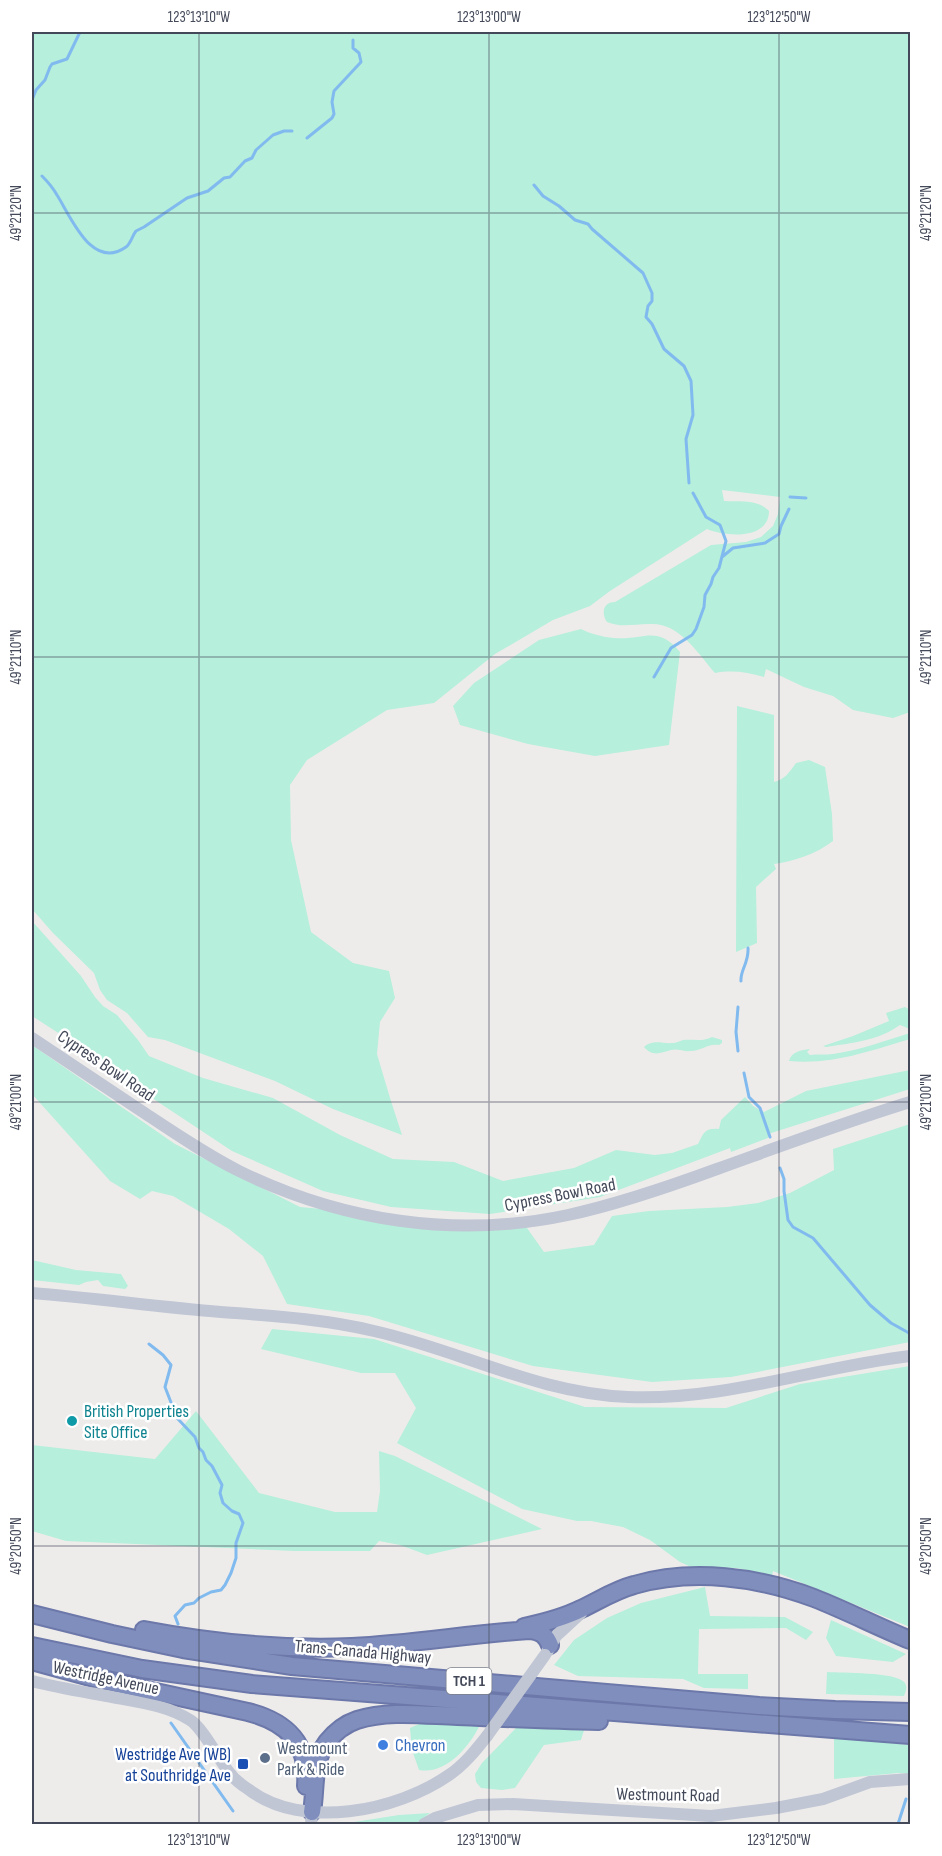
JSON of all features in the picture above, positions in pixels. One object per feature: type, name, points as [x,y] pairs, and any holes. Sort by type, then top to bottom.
[{"type":"highway","points":[[503,1632],[566,1616],[632,1585],[672,1578],[731,1579],[779,1587],[821,1601],[910,1640]]},
{"type":"highway","points":[[32,1607],[182,1637],[272,1647],[355,1647],[537,1630],[543,1633],[548,1650]]},
{"type":"highway","name":"Trans-Canada Highway","points":[[32,1614],[183,1649],[292,1666],[778,1707],[910,1712]]},
{"type":"highway","name":"TCH 1","points":[[32,1646],[132,1667],[242,1683],[910,1735]]},
{"type":"highway","points":[[32,1661],[105,1681],[271,1719],[290,1733],[303,1755],[307,1777],[305,1799],[311,1818]]},
{"type":"highway","points":[[311,1818],[316,1771],[322,1750],[335,1733],[345,1725],[369,1717],[423,1715],[634,1722],[757,1723]]},
{"type":"street","name":"Cypress Bowl Road","points":[[32,1038],[187,1141],[267,1185],[352,1212],[397,1221],[430,1224],[499,1225],[568,1215],[602,1207],[910,1102]]},
{"type":"street","points":[[32,1293],[276,1316],[353,1326],[403,1338],[550,1386],[584,1393],[627,1397],[680,1397],[707,1394],[851,1365],[910,1356]]},
{"type":"street","name":"Westridge Avenue","points":[[32,1681],[149,1704],[173,1711],[193,1721],[228,1772],[250,1791],[268,1803],[311,1818],[386,1804],[420,1793],[451,1775],[471,1756],[487,1736],[556,1636],[572,1621],[607,1596]]},
{"type":"street","name":"Westmount Road","points":[[424,1824],[435,1818],[478,1805],[513,1804],[711,1816],[776,1808],[823,1799],[870,1782],[910,1779]]},
{"type":"green space","points":[[32,32],[910,32],[910,712],[893,718],[853,710],[833,696],[804,687],[766,669],[764,677],[739,672],[715,673],[686,640],[669,628],[660,625],[622,625],[607,622],[604,609],[611,602],[615,602],[711,545],[746,542],[761,537],[773,526],[778,514],[780,497],[722,490],[724,501],[742,501],[765,507],[769,511],[762,527],[745,534],[725,534],[707,529],[590,606],[553,620],[495,654],[434,703],[387,710],[307,760],[290,785],[291,840],[311,932],[353,963],[389,971],[395,998],[380,1022],[377,1054],[402,1135],[333,1109],[275,1081],[165,1040],[148,1037],[127,1013],[107,1000],[100,990],[94,973],[32,909]]},
{"type":"green space","points":[[581,629],[614,638],[657,636],[672,643],[680,652],[669,745],[595,756],[528,744],[460,725],[453,706],[474,683],[539,640]]},
{"type":"green space","points":[[737,706],[774,715],[774,782],[786,775],[796,763],[809,760],[825,767],[832,814],[833,841],[805,856],[774,864],[776,869],[756,887],[757,943],[736,952]]},
{"type":"green space","points":[[32,921],[81,976],[103,1006],[117,1015],[149,1056],[203,1078],[273,1098],[340,1135],[393,1159],[454,1162],[503,1181],[574,1168],[616,1150],[655,1155],[672,1153],[698,1144],[706,1132],[719,1129],[721,1120],[745,1097],[753,1106],[764,1112],[806,1091],[910,1070],[910,1089],[768,1134],[768,1138],[731,1152],[730,1148],[600,1197],[490,1214],[391,1207],[323,1191],[232,1151],[32,1016]]},
{"type":"green space","points":[[905,1007],[910,1010],[910,1029],[900,1025],[882,1035],[864,1040],[823,1046],[889,1021],[886,1013]]},
{"type":"green space","points":[[910,1033],[910,1039],[851,1056],[820,1061],[789,1061],[794,1054],[803,1050],[810,1049],[807,1052],[810,1055],[833,1054],[863,1048]]},
{"type":"green space","points":[[712,1037],[722,1040],[722,1043],[695,1051],[673,1050],[657,1053],[650,1052],[644,1047],[654,1042],[674,1043]]},
{"type":"green space","points":[[32,1045],[175,1144],[300,1207],[527,1228],[544,1252],[594,1245],[612,1216],[758,1203],[790,1193],[834,1170],[833,1149],[910,1124],[910,1342],[731,1377],[652,1382],[533,1366],[369,1316],[287,1304],[263,1256],[229,1229],[173,1196],[152,1191],[140,1199],[110,1181],[32,1094]]},
{"type":"green space","points":[[32,1260],[76,1270],[121,1274],[128,1286],[125,1289],[103,1286],[98,1280],[79,1285],[32,1280]]},
{"type":"green space","points":[[272,1329],[374,1339],[585,1407],[726,1408],[800,1384],[910,1366],[910,1627],[773,1571],[772,1576],[737,1568],[691,1567],[680,1562],[650,1540],[623,1527],[591,1521],[577,1521],[522,1509],[397,1443],[416,1408],[395,1373],[361,1373],[261,1349]]},
{"type":"green space","points":[[196,1411],[259,1493],[335,1512],[377,1512],[380,1491],[379,1451],[395,1456],[542,1529],[427,1555],[400,1545],[379,1541],[370,1551],[295,1551],[66,1541],[32,1531],[32,1445],[155,1459]]},
{"type":"green space","points":[[705,1587],[710,1616],[785,1617],[813,1632],[806,1640],[786,1628],[699,1629],[698,1674],[748,1674],[748,1689],[704,1688],[683,1679],[578,1676],[554,1665],[574,1640],[607,1618],[641,1603]]},
{"type":"green space","points":[[831,1620],[906,1654],[893,1662],[836,1656],[826,1638]]},
{"type":"green space","points":[[827,1672],[890,1676],[904,1682],[906,1690],[904,1696],[826,1694]]},
{"type":"green space","points":[[527,1722],[586,1724],[581,1740],[544,1745],[515,1788],[502,1790],[481,1788],[476,1782],[475,1774],[482,1763],[516,1728]]},
{"type":"green space","points":[[419,1724],[480,1725],[470,1742],[456,1758],[438,1768],[419,1770],[412,1750],[410,1728]]},
{"type":"green space","points":[[834,1737],[910,1745],[910,1774],[834,1779]]},
{"type":"green space","points":[[430,1813],[415,1824],[341,1824],[399,1815]]},
{"type":"waterway","points":[[32,100],[52,64],[67,59],[80,32]]},
{"type":"waterway","points":[[307,138],[332,118],[334,91],[361,62],[359,53],[353,48],[353,40]]},
{"type":"waterway","points":[[42,176],[54,190],[84,238],[93,247],[103,252],[114,253],[126,247],[136,231],[187,198],[208,191],[224,178],[230,177],[273,135],[292,131]]},
{"type":"waterway","points":[[534,185],[543,196],[575,220],[588,224],[643,273],[652,293],[652,301],[648,306],[646,317],[664,349],[684,366],[691,381],[693,415],[686,439],[689,483]]},
{"type":"waterway","points":[[654,677],[671,648],[692,635],[696,629],[704,607],[705,595],[719,568],[726,541],[720,525],[706,517],[693,493]]},
{"type":"waterway","points":[[790,497],[806,498]]},
{"type":"waterway","points":[[722,557],[733,548],[765,543],[779,534],[789,509]]},
{"type":"waterway","points":[[741,981],[748,948]]},
{"type":"waterway","points":[[738,1007],[736,1032],[738,1051]]},
{"type":"waterway","points":[[744,1073],[749,1097],[760,1108],[770,1137]]},
{"type":"waterway","points":[[780,1168],[784,1179],[788,1220],[793,1227],[813,1238],[870,1305],[910,1336]]},
{"type":"waterway","points":[[149,1344],[171,1365],[165,1387],[177,1418],[195,1437],[206,1460],[212,1466],[222,1485],[220,1493],[223,1503],[239,1514],[243,1523],[236,1543],[236,1558],[225,1585],[221,1590],[211,1592],[194,1603],[185,1605],[175,1616],[178,1624]]},
{"type":"waterway","points":[[171,1723],[233,1811]]},
{"type":"waterway","points":[[898,1824],[906,1799]]},
{"type":"place","name":"British Properties Site Office","points":[[72,1421]]},
{"type":"place","name":"Chevron","points":[[383,1745]]},
{"type":"place","name":"Westmount Park & Ride","points":[[265,1758]]},
{"type":"place","name":"Westridge Ave (WB) at Southridge Ave","points":[[243,1764]]}]
